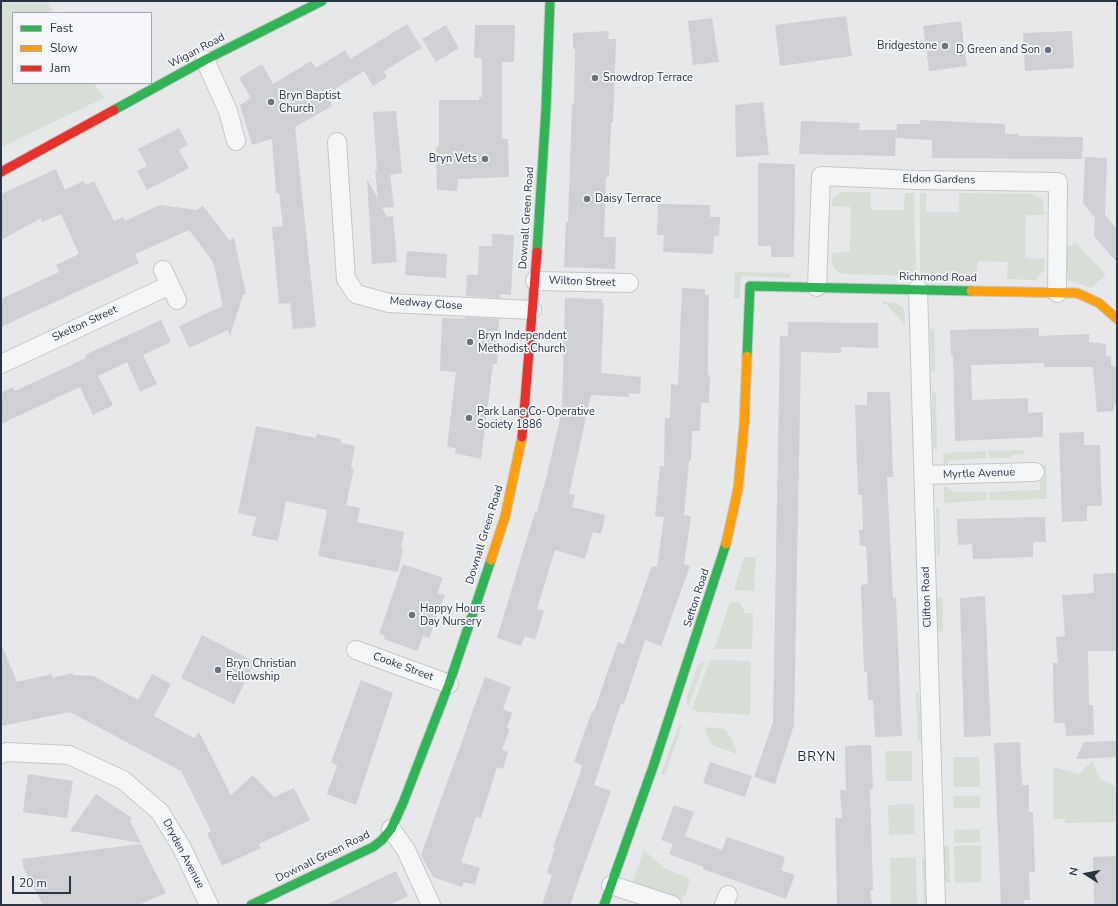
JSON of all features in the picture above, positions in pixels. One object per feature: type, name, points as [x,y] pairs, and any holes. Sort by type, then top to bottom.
[{"type":"main road","name":"Wigan Road","points":[[1,172],[205,60],[322,1]]},
{"type":"main road","name":"Downall Green Road","points":[[251,905],[373,847],[382,840],[391,829],[403,803],[450,684],[505,517],[521,444],[535,280],[546,109],[550,1]]},
{"type":"main road","name":"Richmond Road","points":[[750,286],[1077,293],[1099,303],[1117,319]]},
{"type":"main road","name":"Sefton Road","points":[[604,905],[653,768],[724,556],[738,489],[744,426],[750,286]]},
{"type":"street","points":[[205,60],[228,111],[236,142]]},
{"type":"street","name":"Medway Close","points":[[337,142],[346,279],[356,294],[390,303],[532,310]]},
{"type":"street","name":"Eldon Gardens","points":[[817,287],[821,176],[916,180],[1058,182],[1057,293]]},
{"type":"street","name":"Wilton Street","points":[[535,280],[629,283]]},
{"type":"street","name":"Skelton Street","points":[[1,364],[170,285]]},
{"type":"street","name":"Clifton Road","points":[[918,289],[936,905]]},
{"type":"street","name":"Myrtle Avenue","points":[[924,475],[1035,472]]},
{"type":"street","name":"Cooke Street","points":[[356,650],[450,684]]},
{"type":"street","name":"Dryden Avenue","points":[[1,754],[7,752],[69,755],[123,780],[160,812],[182,848],[209,905]]},
{"type":"street","points":[[391,829],[406,850],[431,905]]},
{"type":"street","points":[[611,885],[672,905]]},
{"type":"shaded area","points":[[1,1],[47,1],[53,12],[12,12],[12,84],[95,84],[104,98],[1,147]]},
{"type":"shaded area","points":[[842,192],[871,192],[871,210],[904,210],[905,193],[914,193],[916,273],[913,276],[847,274],[839,273],[835,269],[832,263],[831,253],[850,252],[851,207],[831,206],[834,197]]},
{"type":"shaded area","points":[[920,193],[926,193],[926,212],[959,212],[959,193],[1034,194],[1042,199],[1045,215],[1026,215],[1025,258],[1045,259],[1044,270],[1036,280],[1007,279],[1008,262],[978,261],[976,278],[920,277]]},
{"type":"shaded area","points":[[1076,243],[1106,275],[1091,288],[1069,280],[1065,273],[1066,247]]},
{"type":"shaded area","points":[[735,272],[791,273],[790,278],[741,276],[740,298],[734,298]]},
{"type":"shaded area","points":[[882,301],[895,303],[904,309],[905,325],[886,304],[882,304]]},
{"type":"shaded area","points":[[930,329],[934,329],[935,371],[931,371]]},
{"type":"shaded area","points":[[934,392],[936,394],[937,449],[933,449],[932,394]]},
{"type":"shaded area","points":[[1024,450],[1025,454],[1013,455],[1009,458],[989,458],[988,451]]},
{"type":"shaded area","points":[[986,451],[986,458],[949,460],[944,466],[943,453]]},
{"type":"shaded area","points":[[1041,465],[1046,465],[1047,499],[990,500],[989,492],[1040,490]]},
{"type":"shaded area","points":[[944,486],[955,492],[987,492],[987,500],[944,503]]},
{"type":"shaded area","points":[[936,508],[939,508],[940,555],[937,555]]},
{"type":"shaded area","points":[[744,557],[756,557],[754,591],[734,590]]},
{"type":"shaded area","points":[[936,597],[942,597],[943,632],[937,630]]},
{"type":"shaded area","points":[[730,602],[739,602],[745,613],[753,613],[752,649],[714,649]]},
{"type":"shaded area","points":[[705,660],[688,707],[686,699],[697,667]]},
{"type":"shaded area","points":[[710,660],[751,661],[750,715],[700,712],[692,709]]},
{"type":"shaded area","points":[[916,693],[919,693],[921,741],[918,741]]},
{"type":"shaded area","points":[[679,725],[682,726],[665,775],[661,774]]},
{"type":"shaded area","points":[[707,727],[724,729],[731,737],[737,754],[712,745],[705,730]]},
{"type":"shaded area","points":[[885,751],[912,751],[912,781],[886,781]]},
{"type":"shaded area","points":[[953,757],[979,757],[980,787],[954,787]]},
{"type":"shaded area","points":[[1092,761],[1100,779],[1117,787],[1117,822],[1065,823],[1065,819],[1053,819],[1053,767],[1079,774]]},
{"type":"shaded area","points":[[953,796],[980,796],[980,808],[954,808]]},
{"type":"shaded area","points":[[914,804],[915,834],[889,835],[888,805]]},
{"type":"shaded area","points":[[980,829],[980,842],[954,843],[954,830]]},
{"type":"shaded area","points":[[981,845],[981,882],[955,883],[954,846]]},
{"type":"shaded area","points":[[943,846],[949,846],[950,882],[945,882]]},
{"type":"shaded area","points":[[644,850],[664,868],[690,879],[685,896],[678,901],[633,885]]},
{"type":"shaded area","points":[[916,857],[917,905],[891,905],[890,858]]},
{"type":"shaded area","points":[[922,858],[925,858],[926,903],[924,905]]},
{"type":"building","points":[[846,16],[852,56],[780,66],[775,25]]},
{"type":"building","points":[[712,18],[719,62],[693,65],[688,21]]},
{"type":"building","name":"Bridgestone","points":[[961,21],[967,66],[929,71],[923,26]]},
{"type":"building","points":[[407,24],[422,48],[384,71],[387,77],[373,86],[364,71],[327,94],[332,106],[295,127],[316,327],[293,329],[290,303],[279,304],[272,227],[283,226],[279,193],[276,193],[272,139],[252,145],[240,105],[251,98],[239,78],[262,64],[273,84],[311,61],[316,68],[345,50],[350,59]]},
{"type":"building","points":[[446,25],[459,48],[436,62],[422,39]]},
{"type":"building","points":[[475,25],[515,25],[514,62],[502,62],[502,139],[508,139],[509,177],[458,179],[457,191],[437,190],[436,147],[439,147],[439,100],[479,100],[479,97],[482,97],[482,62],[481,58],[474,58]]},
{"type":"building","points":[[609,31],[608,39],[616,39],[613,122],[611,122],[609,177],[606,177],[604,237],[616,237],[615,269],[564,267],[566,222],[568,222],[572,104],[574,105],[575,49],[573,49],[573,33]]},
{"type":"building","name":"D Green and Son","points":[[1072,31],[1074,68],[1025,71],[1023,33]]},
{"type":"building","points":[[763,102],[769,155],[736,157],[735,105]]},
{"type":"building","points":[[396,111],[402,173],[390,175],[394,207],[382,208],[387,217],[393,216],[397,262],[372,264],[367,179],[378,199],[375,170],[377,170],[373,112]]},
{"type":"building","points":[[920,120],[1005,124],[1005,134],[1019,134],[1019,136],[1083,137],[1082,159],[932,158],[932,140],[896,138],[897,124],[920,124]]},
{"type":"building","points":[[801,121],[860,123],[859,130],[896,130],[895,156],[799,154]]},
{"type":"building","points":[[179,128],[188,145],[179,150],[189,168],[147,190],[137,171],[147,166],[138,149]]},
{"type":"building","points":[[1085,157],[1107,158],[1105,215],[1117,229],[1117,263],[1094,236],[1095,218],[1083,203]]},
{"type":"building","points":[[758,163],[795,164],[794,257],[771,257],[771,246],[758,246]]},
{"type":"building","points":[[56,169],[65,190],[83,181],[86,185],[94,181],[114,221],[123,217],[125,221],[160,205],[197,210],[203,206],[229,240],[234,238],[246,294],[243,295],[230,336],[228,330],[189,348],[179,326],[223,306],[213,262],[189,230],[135,254],[139,263],[1,327],[1,299],[59,272],[56,265],[79,254],[61,214],[42,222],[41,218],[1,240],[1,194]]},
{"type":"building","points":[[658,204],[710,205],[710,217],[720,217],[719,236],[714,236],[713,254],[663,252],[664,235],[657,235]]},
{"type":"building","points":[[492,234],[514,235],[511,295],[500,294],[500,298],[466,296],[467,275],[478,275],[479,246],[492,246]]},
{"type":"building","points":[[407,251],[447,254],[446,278],[405,275]]},
{"type":"building","points":[[682,288],[705,289],[705,295],[709,295],[709,403],[701,403],[700,431],[692,431],[691,461],[689,461],[684,515],[691,516],[684,564],[690,566],[661,646],[645,640],[624,704],[621,703],[594,785],[611,791],[570,905],[542,905],[552,875],[547,873],[555,848],[553,847],[580,774],[582,765],[574,762],[592,711],[594,711],[618,642],[624,644],[652,566],[657,567],[664,517],[655,516],[660,466],[664,466],[665,418],[670,418],[671,384],[678,385]]},
{"type":"building","points":[[565,298],[602,299],[602,303],[604,303],[601,373],[641,377],[640,394],[629,393],[629,397],[591,395],[569,494],[575,495],[572,507],[605,515],[601,534],[593,532],[585,559],[555,550],[537,609],[544,611],[535,640],[525,636],[521,646],[497,638],[535,512],[537,512],[543,487],[544,488],[562,410]]},
{"type":"building","points":[[465,317],[499,319],[497,364],[493,364],[481,459],[455,453],[456,448],[447,447],[456,372],[440,371],[442,318],[465,319]]},
{"type":"building","points":[[161,320],[171,342],[143,355],[157,384],[140,392],[127,362],[98,376],[113,405],[93,415],[80,387],[1,424],[1,393],[13,387],[15,391],[86,358],[85,355]]},
{"type":"building","points":[[788,322],[878,323],[878,348],[841,347],[841,353],[801,352],[794,725],[775,784],[754,777],[773,722],[780,336],[788,336]]},
{"type":"building","points":[[1039,328],[1039,336],[1089,334],[1089,342],[1106,344],[1106,356],[1111,356],[1111,366],[1117,366],[1117,404],[1114,404],[1114,411],[1097,412],[1093,367],[1044,367],[1044,363],[971,365],[972,400],[1028,398],[1028,413],[1043,412],[1043,437],[955,441],[953,355],[951,355],[950,330]]},
{"type":"building","points":[[867,392],[890,392],[893,477],[887,477],[893,598],[896,598],[902,736],[875,737],[873,700],[868,700],[867,672],[864,672],[861,585],[868,584],[866,546],[860,546],[859,530],[863,530],[862,495],[858,495],[855,405],[867,405]]},
{"type":"building","points":[[256,426],[316,438],[317,434],[341,439],[341,443],[355,446],[351,468],[354,469],[346,505],[360,508],[357,522],[404,532],[401,548],[403,548],[398,572],[318,556],[327,510],[286,501],[278,541],[252,536],[256,517],[238,513]]},
{"type":"building","points":[[1084,432],[1084,445],[1100,445],[1102,506],[1087,506],[1087,521],[1062,522],[1059,433]]},
{"type":"building","points":[[1045,517],[1046,542],[1033,542],[1033,557],[973,559],[972,544],[958,545],[957,519]]},
{"type":"building","name":"Happy Hours Day Nursery","points":[[403,564],[443,578],[437,593],[445,595],[429,638],[423,636],[417,651],[384,639],[385,636],[379,634]]},
{"type":"building","points":[[1117,573],[1117,651],[1088,651],[1089,705],[1093,705],[1094,735],[1066,736],[1065,723],[1054,723],[1053,663],[1058,663],[1056,637],[1065,636],[1062,595],[1094,593],[1093,574]]},
{"type":"building","points":[[985,596],[991,736],[964,737],[960,598]]},
{"type":"building","name":"Bryn Christian Fellowship","points":[[202,635],[255,662],[234,704],[181,678]]},
{"type":"building","points":[[1,643],[17,682],[52,674],[52,678],[73,673],[73,675],[94,676],[138,700],[152,674],[171,684],[154,716],[194,738],[199,732],[231,795],[253,775],[274,797],[294,788],[310,820],[259,844],[261,848],[222,866],[207,833],[211,831],[181,771],[70,712],[1,726]]},
{"type":"building","points":[[485,677],[511,687],[503,709],[512,713],[507,728],[510,729],[502,750],[508,752],[503,769],[497,767],[481,818],[476,817],[461,862],[480,868],[475,885],[464,882],[462,887],[433,877],[421,855]]},
{"type":"building","points":[[361,680],[393,693],[356,805],[327,794],[337,766],[331,762]]},
{"type":"building","points":[[1117,741],[1117,757],[1076,759],[1084,742]]},
{"type":"building","points":[[1020,742],[1022,785],[1029,785],[1029,812],[1033,812],[1035,872],[1029,872],[1030,900],[1024,900],[1024,905],[1001,905],[994,743]]},
{"type":"building","points":[[871,745],[873,789],[870,789],[873,890],[870,890],[872,905],[837,905],[835,818],[842,818],[840,790],[846,790],[845,746]]},
{"type":"building","points":[[710,762],[752,776],[745,797],[703,783]]},
{"type":"building","points":[[28,774],[73,781],[67,818],[23,812]]},
{"type":"building","points":[[96,794],[132,818],[130,821],[141,843],[70,831]]},
{"type":"building","points":[[674,805],[694,812],[685,836],[722,850],[727,837],[785,857],[781,870],[795,875],[786,899],[703,869],[703,867],[669,854],[673,844],[661,840]]},
{"type":"building","points":[[141,844],[166,893],[138,905],[43,905],[24,869],[22,859]]},
{"type":"building","points":[[1117,856],[1117,905],[1094,905],[1093,857]]},
{"type":"building","points":[[396,871],[408,896],[389,905],[326,905]]},
{"type":"traffic: fast","points":[[114,110],[205,60],[322,1]]},
{"type":"traffic: fast","points":[[537,252],[546,109],[550,1]]},
{"type":"traffic: fast","points":[[747,356],[750,286],[971,291]]},
{"type":"traffic: fast","points":[[604,905],[653,767],[726,544]]},
{"type":"traffic: fast","points":[[251,905],[373,847],[382,840],[391,829],[403,803],[449,684],[491,560]]},
{"type":"traffic: slow","points":[[971,291],[1077,293],[1099,303],[1117,319]]},
{"type":"traffic: slow","points":[[726,544],[738,489],[744,426],[747,356]]},
{"type":"traffic: slow","points":[[491,560],[505,517],[522,437]]},
{"type":"traffic: jam","points":[[1,172],[114,110]]},
{"type":"traffic: jam","points":[[522,437],[537,252]]},
{"type":"place","name":"Bridgestone","points":[[945,46]]},
{"type":"place","name":"D Green and Son","points":[[1048,50]]},
{"type":"place","name":"Snowdrop Terrace","points":[[595,78]]},
{"type":"place","name":"Bryn Baptist Church","points":[[271,102]]},
{"type":"place","name":"Bryn Vets","points":[[485,159]]},
{"type":"place","name":"Daisy Terrace","points":[[587,199]]},
{"type":"place","name":"Bryn Independent Methodist Church","points":[[470,342]]},
{"type":"place","name":"Park Lane Co-Operative Society 1886","points":[[469,418]]},
{"type":"place","name":"Happy Hours Day Nursery","points":[[412,615]]},
{"type":"place","name":"Bryn Christian Fellowship","points":[[218,670]]},
{"type":"district","name":"BRYN","points":[[817,758]]}]
